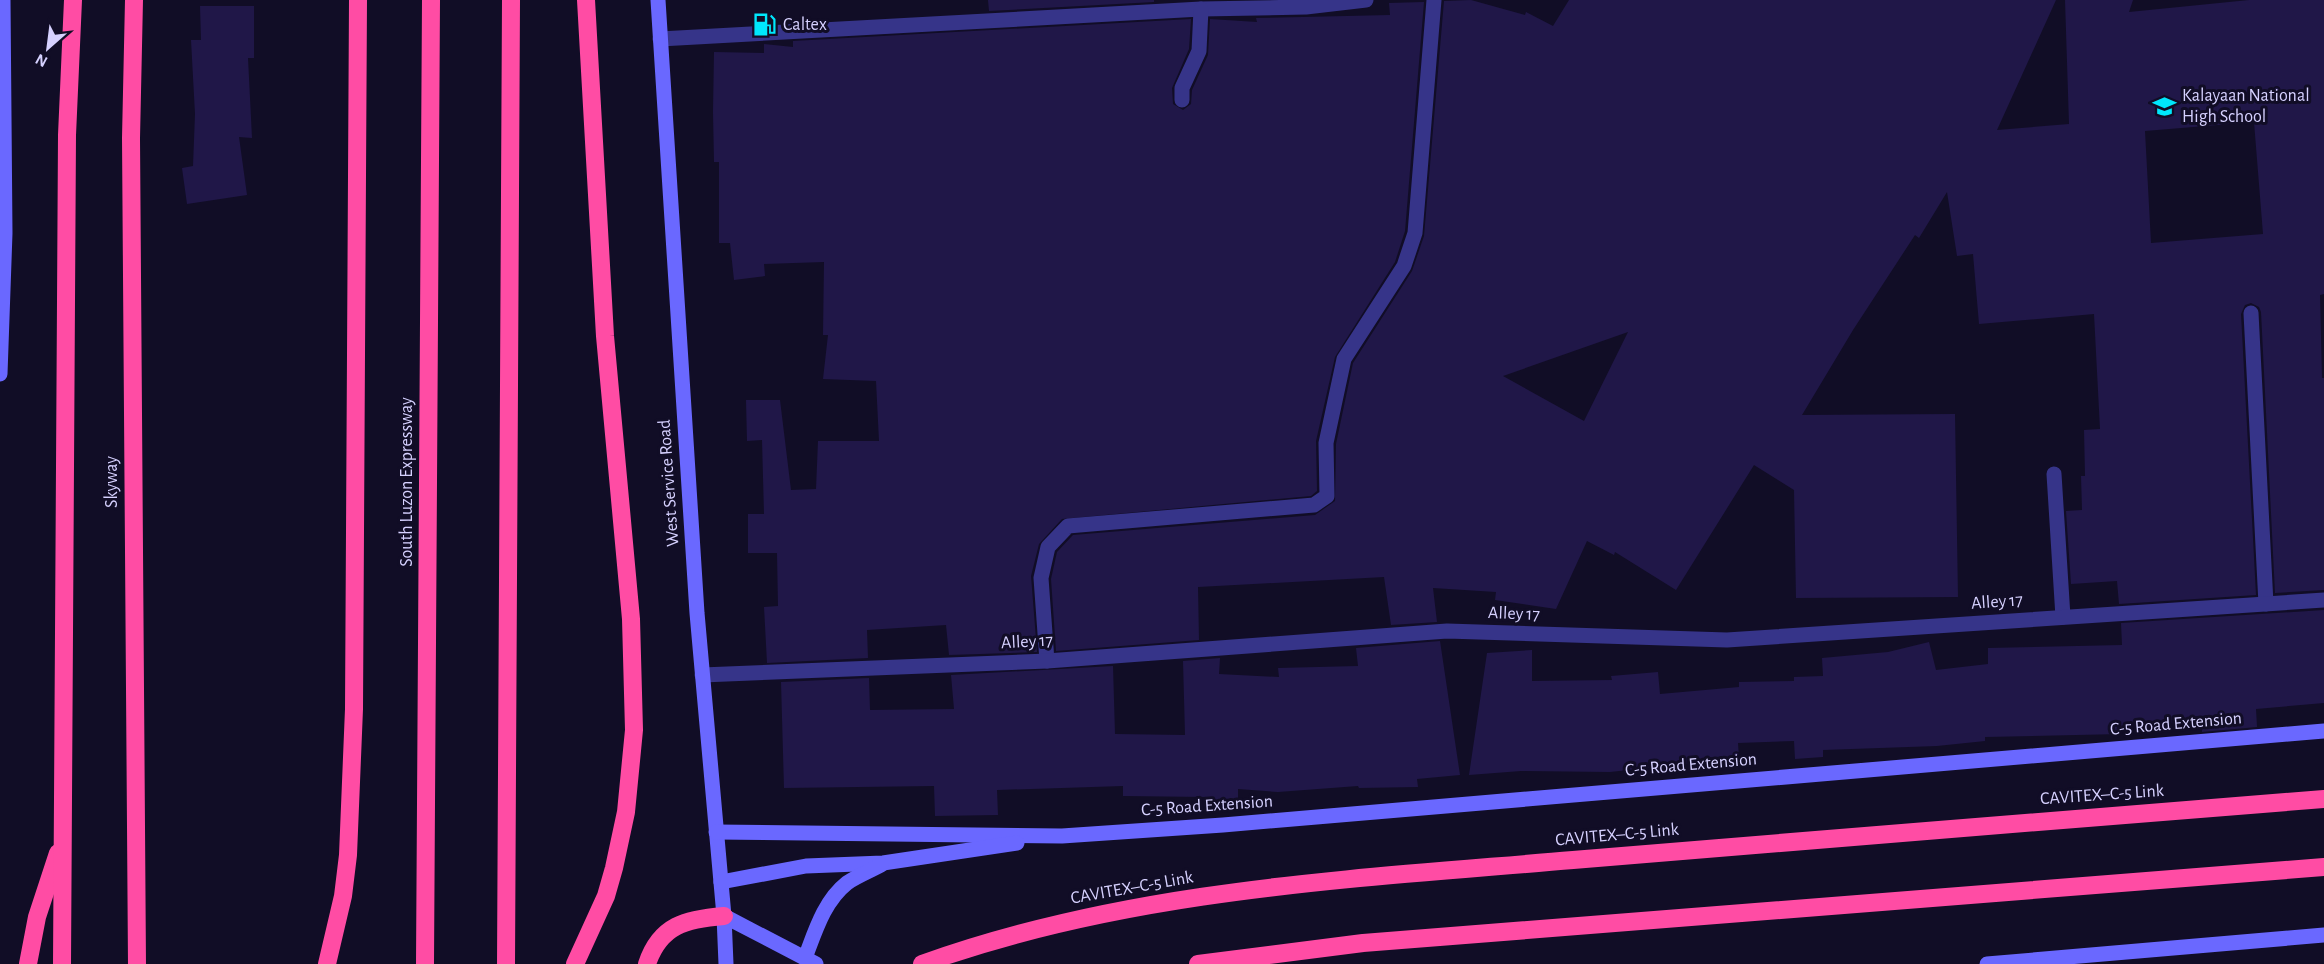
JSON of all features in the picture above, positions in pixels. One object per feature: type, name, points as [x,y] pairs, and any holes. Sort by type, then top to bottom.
[{"type":"highway","points":[[62,964],[68,135],[73,0]]},
{"type":"highway","name":"Skyway","points":[[134,0],[131,138],[136,964]]},
{"type":"highway","points":[[327,964],[343,896],[348,855],[354,709],[358,0]]},
{"type":"highway","name":"South Luzon Expressway","points":[[425,964],[431,0]]},
{"type":"highway","points":[[506,964],[511,0]]},
{"type":"highway","points":[[575,964],[606,896],[614,868],[626,812],[634,730],[631,619],[605,336],[586,0]]},
{"type":"highway","name":"CAVITEX–C-5 Link","points":[[922,964],[1013,934],[1094,915],[1213,895],[1372,877],[2324,800]]},
{"type":"highway","points":[[28,964],[37,917],[63,837]]},
{"type":"highway","points":[[1198,964],[1363,943],[2324,867]]},
{"type":"highway","points":[[647,964],[652,948],[673,927],[724,916]]},
{"type":"main road","points":[[0,374],[3,233],[3,0]]},
{"type":"main road","name":"West Service Road","points":[[658,0],[702,675],[724,916],[726,964]]},
{"type":"main road","name":"C-5 Road Extension","points":[[1062,836],[1223,825],[2324,731]]},
{"type":"main road","points":[[716,832],[1062,836]]},
{"type":"main road","points":[[721,882],[806,866],[883,863],[1062,836]]},
{"type":"main road","points":[[724,916],[811,961],[816,928],[829,903],[847,883],[883,863]]},
{"type":"main road","points":[[1987,964],[2324,935]]},
{"type":"street","points":[[660,39],[1202,9],[1306,7],[1366,0]]},
{"type":"street","points":[[1047,661],[1041,578],[1048,547],[1068,526],[1314,505],[1327,496],[1326,443],[1344,359],[1404,266],[1415,233],[1434,0]]},
{"type":"street","points":[[1182,100],[1182,88],[1199,51],[1202,9]]},
{"type":"street","points":[[2251,313],[2266,604]]},
{"type":"street","points":[[2054,474],[2063,617]]},
{"type":"street","name":"Alley 17","points":[[702,675],[1047,661],[1448,631],[1727,640],[2324,600]]},
{"type":"building","points":[[988,0],[1154,0],[1154,2],[989,11]]},
{"type":"building","points":[[1471,0],[1525,15],[1526,12],[1553,26],[1569,0],[2056,0],[1997,130],[2069,124],[2065,0],[2133,0],[2129,12],[2249,0],[2324,0],[2324,294],[2320,295],[2322,378],[2324,378],[2324,590],[2275,593],[2261,312],[2259,307],[2251,303],[2245,305],[2241,314],[2256,595],[2119,604],[2117,581],[2071,584],[2066,511],[2082,510],[2081,476],[2085,476],[2084,430],[2100,429],[2094,314],[1979,324],[1973,254],[1957,256],[1947,192],[1919,238],[1915,235],[1853,330],[1802,415],[1955,414],[1958,597],[1796,598],[1794,490],[1754,465],[1676,590],[1615,552],[1614,555],[1587,541],[1556,609],[1495,600],[1496,592],[1433,588],[1437,622],[1391,625],[1384,577],[1198,587],[1199,640],[1056,651],[1051,579],[1057,552],[1073,535],[1315,515],[1335,501],[1336,444],[1353,363],[1412,271],[1424,236],[1444,1]],"holes":[[[2254,122],[2263,234],[2151,243],[2145,131]],[[1628,332],[1584,421],[1503,376]]]},
{"type":"building","points":[[1424,2],[1405,231],[1395,262],[1335,357],[1316,441],[1317,491],[1311,496],[1062,519],[1039,544],[1031,576],[1037,652],[949,655],[946,625],[867,630],[868,658],[767,663],[764,607],[778,606],[777,553],[748,553],[748,514],[764,514],[762,440],[747,441],[746,400],[780,400],[791,490],[816,489],[818,441],[879,441],[876,381],[823,379],[828,335],[823,335],[824,262],[764,264],[765,276],[734,280],[730,243],[719,243],[719,162],[714,162],[714,52],[764,53],[764,44],[793,47],[793,41],[1191,19],[1189,49],[1172,88],[1173,104],[1183,110],[1191,104],[1192,90],[1208,55],[1210,19],[1257,22],[1256,18],[1390,15],[1389,3]]},
{"type":"building","points":[[200,6],[254,6],[254,58],[248,58],[252,138],[239,137],[247,195],[187,204],[182,168],[193,166],[195,114],[191,40],[201,40]]},
{"type":"building","points":[[2324,610],[2324,703],[2256,709],[2257,727],[2202,732],[2202,721],[2120,726],[2121,734],[1985,737],[1985,741],[1937,746],[1823,750],[1823,757],[1795,759],[1794,741],[1738,743],[1739,758],[1610,772],[1521,771],[1469,775],[1487,653],[1532,650],[1532,681],[1612,680],[1611,676],[1658,672],[1660,694],[1739,687],[1739,682],[1794,681],[1794,677],[1823,676],[1822,658],[1888,652],[1929,642],[1936,670],[1988,664],[1988,648],[2122,645],[2121,623]]},
{"type":"building","points":[[1440,641],[1460,775],[1417,779],[1418,787],[1359,788],[1358,786],[1278,792],[1238,789],[1238,799],[1206,800],[1206,797],[1123,796],[1123,786],[997,790],[998,815],[935,816],[934,786],[784,788],[781,682],[869,678],[870,710],[954,709],[951,675],[1113,666],[1115,734],[1185,735],[1183,661],[1220,658],[1219,674],[1279,677],[1278,668],[1358,666],[1356,648]]},
{"type":"place","name":"Caltex","points":[[765,25]]},
{"type":"place","name":"Kalayaan National High School","points":[[2164,106]]}]
